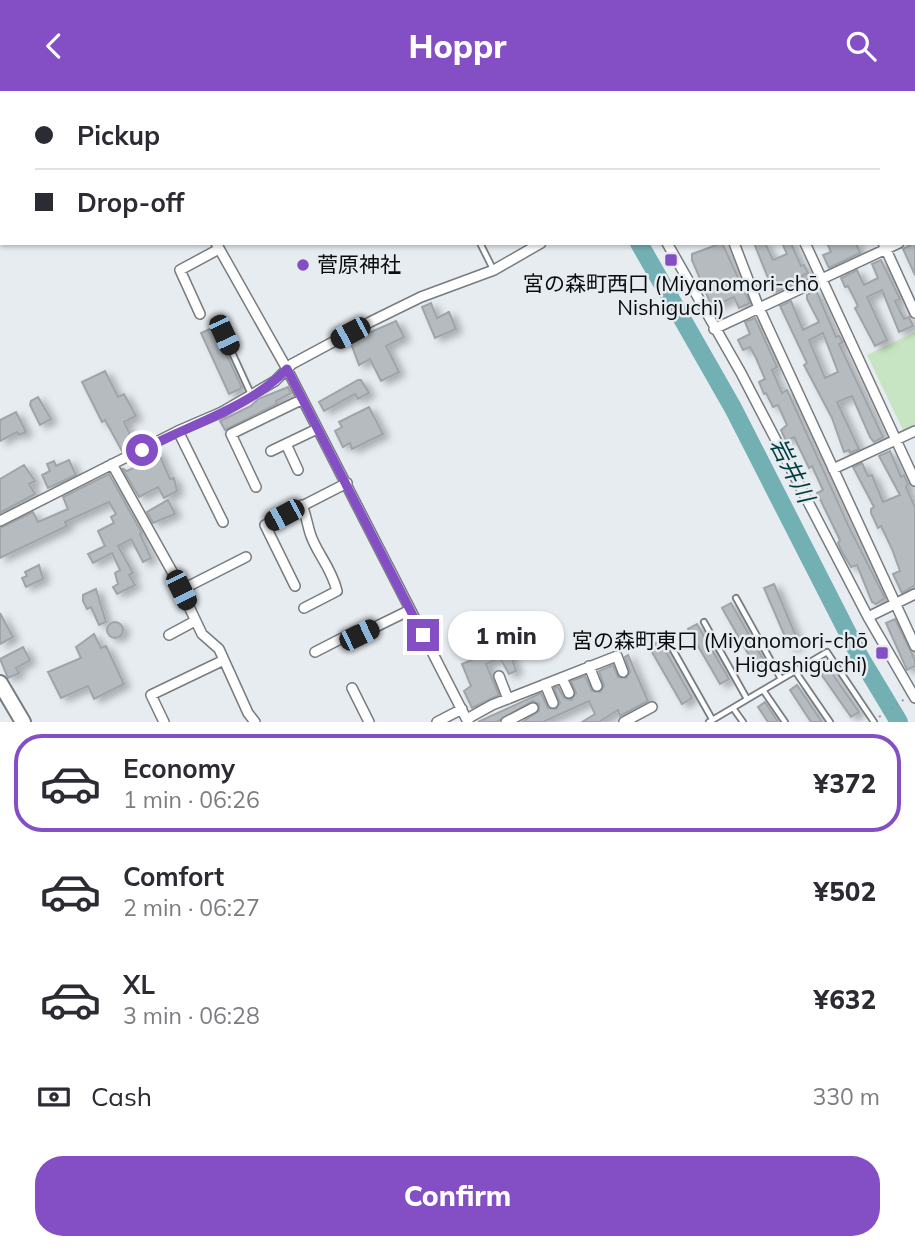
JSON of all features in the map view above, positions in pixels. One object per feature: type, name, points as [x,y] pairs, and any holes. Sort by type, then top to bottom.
[{"type":"main road","points":[[0,683],[23,722]]},
{"type":"street","points":[[0,521],[251,395],[275,381],[292,363],[370,322],[421,297],[494,270],[538,245]]},
{"type":"street","points":[[668,245],[741,373],[912,697]]},
{"type":"street","points":[[735,245],[759,308],[915,646]]},
{"type":"street","points":[[806,245],[915,481]]},
{"type":"street","points":[[201,314],[180,269],[217,246],[287,369],[468,720],[508,699],[617,656],[623,672]]},
{"type":"street","points":[[714,329],[885,246],[915,313]]},
{"type":"street","points":[[256,487],[231,434],[301,400]]},
{"type":"street","points":[[271,451],[317,429]]},
{"type":"street","points":[[177,431],[223,522]]},
{"type":"street","points":[[833,469],[915,431]]},
{"type":"street","points":[[286,444],[298,470]]},
{"type":"street","points":[[112,464],[202,634],[219,649],[255,722]]},
{"type":"street","points":[[295,586],[265,525],[347,483]]},
{"type":"street","points":[[302,505],[310,533],[332,571],[337,591],[304,608]]},
{"type":"street","points":[[181,590],[246,557]]},
{"type":"street","points":[[868,617],[915,594]]},
{"type":"street","points":[[315,652],[356,631],[359,635],[410,610]]},
{"type":"street","points":[[169,635],[195,621]]},
{"type":"street","points":[[164,722],[151,695],[224,660]]},
{"type":"street","points":[[589,666],[597,686]]},
{"type":"street","points":[[499,676],[508,699]]},
{"type":"street","points":[[562,678],[569,693]]},
{"type":"street","points":[[545,684],[553,703]]},
{"type":"street","points":[[352,688],[369,722]]},
{"type":"street","points":[[624,722],[652,707]]},
{"type":"street","points":[[506,722],[533,708]]},
{"type":"street","points":[[437,722],[462,709]]},
{"type":"lane","points":[[481,245],[494,270]]},
{"type":"lane","points":[[224,335],[251,395]]},
{"type":"lane","points":[[736,598],[781,678]]},
{"type":"lane","points":[[704,622],[747,699]]},
{"type":"lane","points":[[668,641],[710,720],[827,652],[874,722]]},
{"type":"lane","points":[[795,671],[830,722]]},
{"type":"lane","points":[[763,689],[785,722]]},
{"type":"lane","points":[[733,708],[743,722]]},
{"type":"path","points":[[879,717],[912,697]]},
{"type":"green space","points":[[915,332],[915,425],[903,430],[867,355]]},
{"type":"building","points":[[723,245],[750,303],[739,308],[734,297],[712,307],[692,260],[692,254]]},
{"type":"building","points":[[755,245],[766,245],[773,260],[787,254],[783,245],[792,245],[801,266],[804,265],[808,273],[802,276],[804,279],[774,293]]},
{"type":"building","points":[[828,245],[857,245],[860,253],[829,268],[823,255],[831,252]]},
{"type":"building","points":[[915,245],[915,275],[903,249]]},
{"type":"building","points":[[881,260],[900,299],[895,301],[904,319],[909,317],[913,326],[899,332],[882,290],[867,297],[887,340],[875,346],[855,308],[858,306],[848,286],[845,287],[841,278],[857,270],[864,285],[878,278],[872,264]]},
{"type":"building","points":[[816,290],[836,337],[839,336],[843,342],[839,344],[883,437],[874,442],[870,437],[852,396],[837,402],[859,449],[850,453],[849,450],[844,452],[832,418],[804,365],[807,363],[780,306],[791,301],[803,330],[819,322],[807,295]],"holes":[[[823,333],[838,372],[825,378],[809,340]]]},
{"type":"building","points":[[431,303],[437,318],[449,312],[456,329],[435,338],[422,307]]},
{"type":"building","points":[[755,318],[777,367],[772,370],[782,393],[787,390],[849,527],[885,598],[876,604],[872,602],[857,565],[851,567],[841,550],[838,543],[840,540],[817,493],[823,490],[812,466],[809,468],[794,437],[786,441],[781,430],[787,425],[778,405],[773,407],[766,393],[764,394],[759,382],[765,379],[756,358],[750,347],[743,350],[738,340],[750,334],[745,322]]},
{"type":"building","points":[[396,321],[404,337],[386,346],[399,372],[381,381],[370,359],[359,365],[350,341]]},
{"type":"building","points":[[214,327],[242,388],[229,394],[201,333]]},
{"type":"building","points":[[105,371],[118,397],[124,394],[136,416],[124,422],[135,445],[122,451],[105,420],[102,422],[82,382]]},
{"type":"building","points":[[361,380],[369,393],[358,399],[355,394],[324,411],[319,402]]},
{"type":"building","points":[[288,387],[291,393],[276,401],[277,404],[225,430],[220,421],[251,406],[258,399]]},
{"type":"building","points":[[38,397],[51,419],[40,425],[30,405],[31,401]]},
{"type":"building","points":[[369,407],[383,434],[352,449],[350,443],[343,447],[335,431],[342,427],[339,422]]},
{"type":"building","points":[[16,412],[26,432],[19,435],[17,432],[0,441],[0,420]]},
{"type":"building","points":[[157,449],[170,479],[174,478],[177,491],[164,498],[158,487],[139,497],[122,468],[127,471],[139,465],[137,460]]},
{"type":"building","points":[[890,451],[901,477],[904,475],[915,507],[915,585],[902,593],[893,574],[900,571],[892,549],[881,526],[878,528],[871,513],[874,507],[853,467],[862,463],[868,476],[872,475],[883,502],[900,495],[879,456]]},
{"type":"building","points":[[69,460],[76,475],[48,488],[42,475],[50,471],[47,464],[54,461],[56,466]]},
{"type":"building","points":[[24,465],[35,481],[29,484],[35,494],[0,513],[0,479]]},
{"type":"building","points":[[109,474],[142,533],[140,534],[151,558],[143,562],[131,539],[118,546],[133,573],[129,575],[135,585],[117,594],[113,587],[118,584],[115,573],[120,570],[112,553],[93,563],[88,554],[105,546],[98,531],[114,523],[111,517],[116,514],[109,502],[65,522],[67,526],[0,558],[0,528],[33,512],[38,522],[68,509],[63,497]]},
{"type":"building","points":[[168,500],[175,514],[153,523],[147,512]]},
{"type":"building","points":[[39,565],[43,579],[26,587],[22,578],[27,576],[25,572]]},
{"type":"building","points":[[774,584],[799,643],[790,648],[764,588]]},
{"type":"building","points":[[96,589],[106,622],[99,625],[91,607],[87,609],[83,601],[83,595]]},
{"type":"building","points":[[731,603],[763,659],[754,664],[722,608]]},
{"type":"building","points":[[0,613],[13,637],[0,644]]},
{"type":"building","points":[[895,619],[915,660],[915,666],[907,670],[886,623]]},
{"type":"building","points":[[115,622],[123,630],[115,638],[107,630]]},
{"type":"building","points":[[697,624],[729,679],[720,684],[688,629]]},
{"type":"building","points":[[94,634],[101,648],[106,646],[124,684],[94,699],[88,686],[61,698],[48,672],[81,658],[76,647]]},
{"type":"building","points":[[660,641],[692,698],[682,704],[649,647]]},
{"type":"building","points":[[508,645],[516,671],[509,674],[500,658],[486,664],[499,695],[472,708],[464,691],[471,686],[462,664]]},
{"type":"building","points":[[23,647],[30,660],[16,668],[19,673],[8,678],[0,659]]},
{"type":"building","points":[[628,655],[648,701],[620,716],[618,710],[599,722],[582,722],[595,714],[589,701],[543,722],[522,722],[539,711],[539,704],[533,701],[496,722],[478,722],[541,693],[548,708],[556,709],[560,703],[554,688],[558,687],[564,698],[571,700],[576,693],[571,681],[585,676],[592,691],[600,692],[604,686],[599,671],[613,665],[618,677],[626,678],[630,672],[625,657]]},
{"type":"building","points":[[829,669],[859,712],[851,717],[821,674]]},
{"type":"building","points":[[797,685],[822,722],[811,722],[790,690]]},
{"type":"building","points":[[765,702],[778,722],[768,722],[758,707]]},
{"type":"waterway","name":"岩井川","points":[[640,245],[733,408],[860,657],[899,722]]},
{"type":"place","name":"宮の森町西口 (Miyanomori-chō Nishiguchi)","points":[[671,260]]},
{"type":"place","name":"菅原神社","points":[[303,265]]},
{"type":"place","name":"宮の森町東口 (Miyanomori-chō Higashiguchi)","points":[[882,653]]},
{"type":"route","points":[[142,450],[177,431],[222,412],[275,381],[287,369],[423,635]]}]
